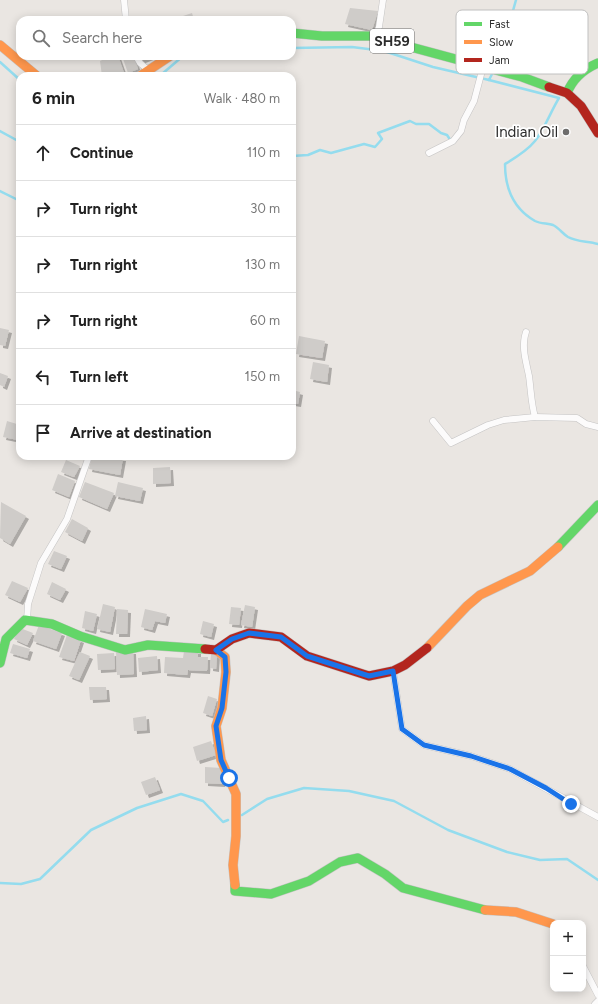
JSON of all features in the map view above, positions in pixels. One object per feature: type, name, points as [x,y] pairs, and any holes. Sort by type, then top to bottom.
[{"type":"main road","name":"SH59","points":[[296,33],[375,37],[456,60]]},
{"type":"main road","points":[[0,45],[16,58]]},
{"type":"main road","points":[[18,60],[32,72]]},
{"type":"main road","points":[[147,72],[164,60]]},
{"type":"main road","points":[[588,67],[598,63]]},
{"type":"main road","name":"SH59","points":[[511,74],[567,93],[581,106],[598,133]]},
{"type":"main road","points":[[567,93],[569,85],[581,74]]},
{"type":"main road","points":[[216,650],[232,639],[249,633],[281,637],[307,656],[369,676],[393,671],[405,665],[430,646],[480,594],[530,571],[568,538],[598,505]]},
{"type":"main road","points":[[0,663],[6,639],[25,620],[52,624],[80,636],[125,650],[148,645],[216,650],[225,657],[226,672],[222,708],[216,726],[221,760],[236,794],[236,836],[233,865],[235,891],[271,894],[309,881],[340,862],[358,858],[385,874],[403,888],[482,910],[516,912],[550,923]]},
{"type":"street","points":[[124,0],[126,16]]},
{"type":"street","points":[[375,37],[379,27],[383,0]]},
{"type":"street","points":[[138,60],[143,72]]},
{"type":"street","points":[[429,153],[453,141],[461,131],[464,120],[474,101],[484,74]]},
{"type":"street","points":[[526,332],[524,349],[529,377],[531,405],[535,417]]},
{"type":"street","points":[[433,421],[451,443],[488,425],[504,420],[535,417],[577,418],[586,424],[598,427]]},
{"type":"street","points":[[27,621],[28,608],[39,568],[55,536],[67,519],[88,460]]},
{"type":"street","points":[[393,671],[402,729],[412,738],[424,745],[471,756],[510,769],[598,817]]},
{"type":"street","points":[[586,972],[598,995]]},
{"type":"street","points":[[595,1004],[598,1001]]},
{"type":"building","points":[[350,8],[378,11],[372,30],[345,24]]},
{"type":"building","points":[[192,13],[193,16],[183,16]]},
{"type":"building","points":[[119,60],[124,72],[101,72],[100,61]]},
{"type":"building","points":[[123,60],[135,60],[138,69],[128,72]]},
{"type":"building","points":[[0,328],[9,330],[5,346],[0,345]]},
{"type":"building","points":[[299,336],[325,341],[322,358],[296,354]]},
{"type":"building","points":[[313,362],[329,365],[327,382],[310,379]]},
{"type":"building","points":[[0,373],[8,376],[4,387],[0,385]]},
{"type":"building","points":[[296,391],[300,392],[298,404],[296,404]]},
{"type":"building","points":[[7,421],[16,424],[16,440],[3,437]]},
{"type":"building","points":[[66,460],[80,466],[74,477],[61,472]]},
{"type":"building","points":[[91,460],[123,460],[120,475],[89,469]]},
{"type":"building","points":[[170,467],[171,483],[153,484],[153,468]]},
{"type":"building","points":[[58,474],[75,481],[69,497],[52,490]]},
{"type":"building","points":[[85,482],[114,493],[107,509],[79,497]]},
{"type":"building","points":[[118,482],[143,488],[140,501],[115,496]]},
{"type":"building","points":[[1,502],[26,516],[10,544],[0,538]]},
{"type":"building","points":[[72,519],[88,528],[82,541],[65,532]]},
{"type":"building","points":[[54,551],[67,556],[61,569],[48,564]]},
{"type":"building","points":[[12,581],[28,588],[20,602],[5,595]]},
{"type":"building","points":[[52,582],[66,589],[60,600],[47,594]]},
{"type":"building","points":[[103,604],[115,607],[110,632],[97,629]]},
{"type":"building","points":[[245,605],[255,607],[252,627],[241,625]]},
{"type":"building","points":[[231,607],[241,608],[239,625],[229,624]]},
{"type":"building","points":[[117,609],[128,610],[127,634],[116,634]]},
{"type":"building","points":[[145,609],[167,614],[165,623],[155,621],[152,630],[141,627]]},
{"type":"building","points":[[85,611],[97,614],[93,631],[82,628]]},
{"type":"building","points":[[203,621],[214,624],[211,637],[200,634]]},
{"type":"building","points":[[39,625],[62,633],[56,649],[33,641]]},
{"type":"building","points":[[20,628],[33,633],[27,645],[14,639]]},
{"type":"building","points":[[67,635],[81,640],[74,661],[59,657]]},
{"type":"building","points":[[13,644],[30,649],[27,658],[10,653]]},
{"type":"building","points":[[116,651],[133,651],[134,674],[117,675]]},
{"type":"building","points":[[184,651],[198,651],[198,657],[208,657],[207,671],[188,670],[187,675],[164,673],[165,657],[183,658]]},
{"type":"building","points":[[80,652],[90,656],[79,680],[69,676]]},
{"type":"building","points":[[114,653],[115,669],[98,670],[97,654]]},
{"type":"building","points":[[211,654],[217,654],[216,669],[210,668]]},
{"type":"building","points":[[157,656],[158,670],[139,672],[138,658]]},
{"type":"building","points":[[89,687],[106,687],[107,699],[90,700]]},
{"type":"building","points":[[208,696],[217,699],[212,716],[203,713]]},
{"type":"building","points":[[146,716],[147,730],[134,731],[133,718]]},
{"type":"building","points":[[211,741],[216,755],[197,761],[193,747]]},
{"type":"building","points":[[205,767],[222,768],[222,784],[205,783]]},
{"type":"building","points":[[155,777],[160,790],[146,795],[141,782]]},
{"type":"waterway","points":[[513,10],[516,0]]},
{"type":"waterway","points":[[296,48],[352,47],[384,51],[433,67],[456,72]]},
{"type":"waterway","points":[[164,72],[178,60]]},
{"type":"waterway","points":[[0,62],[16,76]]},
{"type":"waterway","points":[[463,74],[489,80],[492,74]]},
{"type":"waterway","points":[[489,80],[559,98],[532,145],[505,164],[505,173],[509,189],[516,204],[535,221],[553,225],[571,239],[598,244]]},
{"type":"waterway","points":[[296,156],[308,155],[320,150],[331,153],[364,144],[375,147],[382,139],[378,133],[410,121],[416,124],[429,124],[441,133],[447,135],[451,141]]},
{"type":"waterway","points":[[0,131],[16,140]]},
{"type":"waterway","points":[[0,191],[16,199]]},
{"type":"waterway","points":[[242,815],[267,799],[304,788],[349,791],[394,801],[448,830],[507,852],[540,860],[567,859],[598,880]]},
{"type":"waterway","points":[[0,883],[21,884],[40,879],[91,830],[137,808],[181,794],[203,801],[223,822],[228,820]]},
{"type":"traffic: fast","points":[[296,33],[322,36],[370,36],[456,59]]},
{"type":"traffic: fast","points":[[588,68],[598,63]]},
{"type":"traffic: fast","points":[[511,74],[549,87]]},
{"type":"traffic: fast","points":[[567,93],[572,83],[581,74]]},
{"type":"traffic: fast","points":[[558,547],[598,505]]},
{"type":"traffic: fast","points":[[0,663],[6,639],[25,620],[52,624],[80,636],[125,650],[148,645],[205,649]]},
{"type":"traffic: fast","points":[[235,885],[235,891],[271,894],[309,881],[340,862],[358,858],[385,874],[403,888],[485,910]]},
{"type":"traffic: slow","points":[[0,45],[16,58]]},
{"type":"traffic: slow","points":[[18,60],[32,72]]},
{"type":"traffic: slow","points":[[146,72],[164,60]]},
{"type":"traffic: slow","points":[[427,648],[467,606],[480,595],[530,571],[558,547]]},
{"type":"traffic: slow","points":[[216,650],[225,657],[226,672],[222,708],[216,726],[221,760],[236,794],[236,836],[233,865],[235,885]]},
{"type":"traffic: slow","points":[[485,910],[516,912],[550,923]]},
{"type":"traffic: jam","points":[[549,87],[567,93],[581,106],[598,133]]},
{"type":"traffic: jam","points":[[205,649],[216,650],[232,639],[249,633],[281,637],[307,656],[369,676],[393,671],[405,665],[427,648]]},
{"type":"place","name":"Indian Oil","points":[[566,132]]},
{"type":"route","points":[[229,778],[221,760],[216,726],[222,708],[226,672],[225,657],[216,650],[232,639],[249,633],[281,637],[307,656],[369,676],[393,671],[402,729],[412,738],[424,745],[471,756],[510,769],[546,788],[571,804]]}]
